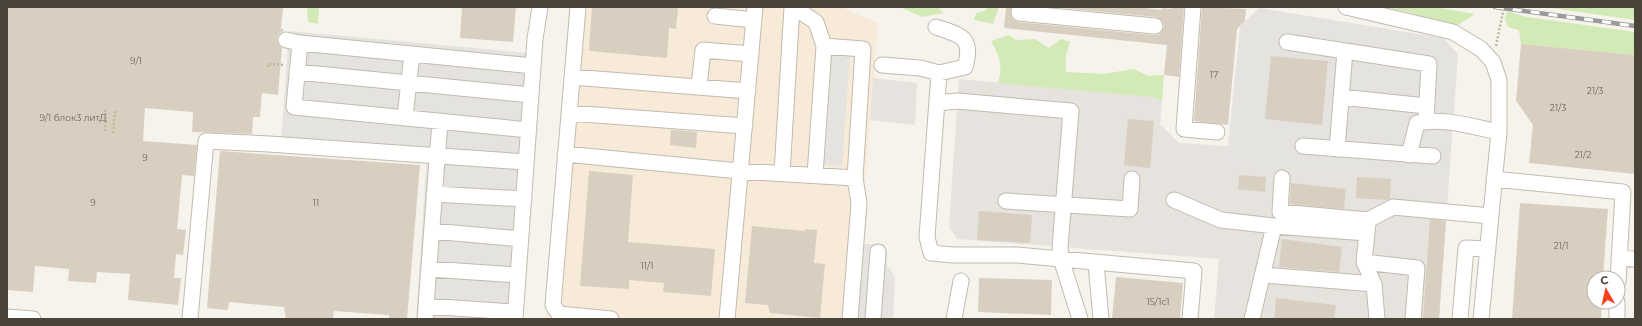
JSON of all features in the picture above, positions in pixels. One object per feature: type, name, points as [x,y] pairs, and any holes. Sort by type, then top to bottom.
[{"type":"lane","points":[[440,121],[425,313],[515,316],[535,39],[540,7]]},
{"type":"lane","points":[[578,7],[553,305],[559,314],[610,319]]},
{"type":"lane","points":[[782,173],[793,7],[816,22],[824,46],[816,175]]},
{"type":"lane","points":[[1020,7],[1019,14],[1155,26]]},
{"type":"lane","points":[[1193,7],[1184,129],[1217,132]]},
{"type":"lane","points":[[1346,7],[1453,32],[1481,49],[1493,62],[1499,80],[1499,132],[1481,319]]},
{"type":"lane","points":[[715,16],[755,14],[727,319]]},
{"type":"lane","points":[[882,65],[920,68],[939,73],[965,67],[968,57],[967,44],[960,35],[936,27]]},
{"type":"lane","points":[[529,130],[294,107],[297,72],[293,42],[533,66]]},
{"type":"lane","points":[[1287,42],[1429,64],[1426,114],[1417,124],[1409,154]]},
{"type":"lane","points":[[824,46],[863,49],[855,178],[859,203],[850,319]]},
{"type":"lane","points":[[699,87],[702,50],[751,54]]},
{"type":"lane","points":[[1337,149],[1345,51]]},
{"type":"lane","points":[[405,117],[412,54]]},
{"type":"lane","points":[[297,72],[531,95]]},
{"type":"lane","points":[[939,73],[927,237],[931,253],[954,255],[1017,255],[1194,271],[1190,319]]},
{"type":"lane","points":[[572,77],[748,91]]},
{"type":"lane","points":[[1341,97],[1426,114],[1453,123],[1499,132]]},
{"type":"lane","points":[[938,103],[957,101],[1071,111],[1060,247],[1061,259],[1080,319]]},
{"type":"lane","points":[[569,113],[745,126]]},
{"type":"lane","points":[[190,319],[206,141],[526,162]]},
{"type":"lane","points":[[1303,146],[1433,156]]},
{"type":"lane","points":[[565,154],[740,171],[855,178]]},
{"type":"lane","points":[[1282,178],[1280,212],[1368,227]]},
{"type":"lane","points":[[1006,201],[1130,209],[1132,179]]},
{"type":"lane","points":[[1494,179],[1629,192],[1618,270]]},
{"type":"lane","points":[[434,194],[524,199]]},
{"type":"lane","points":[[1174,200],[1222,220],[1274,226],[1368,227],[1393,207],[1491,216]]},
{"type":"lane","points":[[1252,319],[1274,226]]},
{"type":"lane","points":[[1368,227],[1364,262],[1374,284],[1377,319]]},
{"type":"lane","points":[[432,231],[521,239]]},
{"type":"lane","points":[[1460,319],[1466,248],[1488,249]]},
{"type":"lane","points":[[873,319],[878,252]]},
{"type":"lane","points":[[1619,258],[1635,259]]},
{"type":"lane","points":[[1364,262],[1417,268],[1413,319]]},
{"type":"lane","points":[[1096,263],[1101,319]]},
{"type":"lane","points":[[429,270],[518,275]]},
{"type":"lane","points":[[1263,275],[1374,284]]},
{"type":"lane","points":[[954,319],[961,281]]},
{"type":"lane","points":[[7,317],[33,319]]},
{"type":"path","points":[[1500,27],[1504,7]]},
{"type":"path","points":[[268,67],[268,64],[280,65]]},
{"type":"path","points":[[104,111],[106,111],[105,132]]},
{"type":"path","points":[[113,133],[114,111],[117,112]]},
{"type":"shaded area","points":[[569,7],[841,7],[878,23],[854,319],[546,319]]},
{"type":"shaded area","points":[[1259,8],[1443,38],[1458,54],[1449,179],[1226,166],[1240,26]]},
{"type":"shaded area","points":[[289,31],[528,53],[510,319],[416,319],[427,153],[281,143]]},
{"type":"shaded area","points":[[828,52],[850,54],[842,166],[820,164]]},
{"type":"shaded area","points":[[873,78],[917,83],[915,125],[870,120]]},
{"type":"shaded area","points":[[959,79],[1153,97],[1162,102],[1160,124],[1179,143],[1228,146],[1226,166],[1449,179],[1439,319],[1214,319],[1219,259],[957,239],[949,227]]},
{"type":"shaded area","points":[[862,244],[884,244],[887,252],[887,265],[895,277],[893,319],[856,319]]},
{"type":"green space","points":[[307,7],[319,7],[318,24],[308,22]]},
{"type":"green space","points":[[900,7],[938,7],[944,13],[922,17]]},
{"type":"green space","points":[[987,7],[999,7],[993,24],[974,20],[976,13],[986,10]]},
{"type":"green space","points":[[1382,7],[1434,7],[1475,14],[1455,27],[1408,12]]},
{"type":"green space","points":[[1544,7],[1635,7],[1635,20]]},
{"type":"green space","points":[[1507,11],[1527,17],[1635,32],[1635,55],[1521,44],[1519,30],[1508,27],[1505,19]]},
{"type":"green space","points":[[1009,35],[1016,40],[1035,39],[1049,48],[1061,39],[1070,42],[1066,55],[1066,72],[1103,74],[1134,69],[1148,76],[1164,75],[1162,102],[1153,97],[998,83],[1000,61],[991,41]]},
{"type":"building","points":[[7,7],[283,7],[281,29],[284,29],[277,38],[278,43],[282,48],[278,95],[262,93],[260,117],[253,117],[252,134],[192,132],[193,112],[145,108],[143,141],[197,145],[194,176],[182,175],[177,229],[186,230],[183,255],[176,254],[174,278],[181,278],[178,305],[128,300],[130,274],[97,272],[96,283],[68,281],[69,269],[35,266],[33,292],[7,290]]},
{"type":"building","points":[[462,7],[516,7],[513,42],[460,38]]},
{"type":"building","points":[[592,7],[678,7],[676,29],[669,28],[667,58],[589,51]]},
{"type":"building","points":[[1006,7],[1011,7],[1011,17],[1018,22],[1154,35],[1159,34],[1164,27],[1163,22],[1156,17],[1051,7],[1136,7],[1162,10],[1162,8],[1171,9],[1171,7],[1184,7],[1179,77],[1164,75],[1167,45],[1004,28]]},
{"type":"building","points":[[1202,7],[1246,9],[1245,21],[1237,29],[1228,125],[1194,121]]},
{"type":"building","points":[[1521,44],[1635,55],[1635,174],[1529,163],[1533,125],[1516,101]]},
{"type":"building","points":[[1271,56],[1328,61],[1322,125],[1265,119]]},
{"type":"building","points":[[1128,119],[1154,121],[1150,168],[1124,165]]},
{"type":"building","points":[[671,130],[697,132],[696,148],[670,145]]},
{"type":"building","points":[[220,151],[420,165],[407,319],[389,319],[389,315],[334,311],[333,319],[286,319],[284,307],[229,302],[228,310],[207,308]]},
{"type":"building","points":[[589,171],[633,175],[628,242],[715,249],[711,296],[663,292],[664,283],[629,280],[629,289],[580,286]]},
{"type":"building","points":[[1239,175],[1266,177],[1265,192],[1238,189]]},
{"type":"building","points":[[1357,177],[1391,179],[1390,199],[1356,198]]},
{"type":"building","points":[[1291,183],[1346,189],[1344,209],[1290,204]]},
{"type":"building","points":[[1520,203],[1608,209],[1604,270],[1586,270],[1586,310],[1602,310],[1601,319],[1512,319]]},
{"type":"building","points":[[979,211],[1032,215],[1030,243],[977,240]]},
{"type":"building","points":[[1430,219],[1446,221],[1439,319],[1423,319]]},
{"type":"building","points":[[752,226],[805,231],[805,229],[817,230],[814,263],[825,264],[820,318],[770,313],[768,305],[745,303]]},
{"type":"building","points":[[1282,239],[1342,247],[1339,272],[1279,267]]},
{"type":"building","points":[[1116,277],[1183,283],[1180,319],[1112,319]]},
{"type":"building","points":[[979,278],[1052,280],[1051,315],[978,312]]},
{"type":"building","points":[[1276,298],[1336,305],[1334,319],[1274,319]]},
{"type":"railway","points":[[1495,7],[1635,26]]}]
